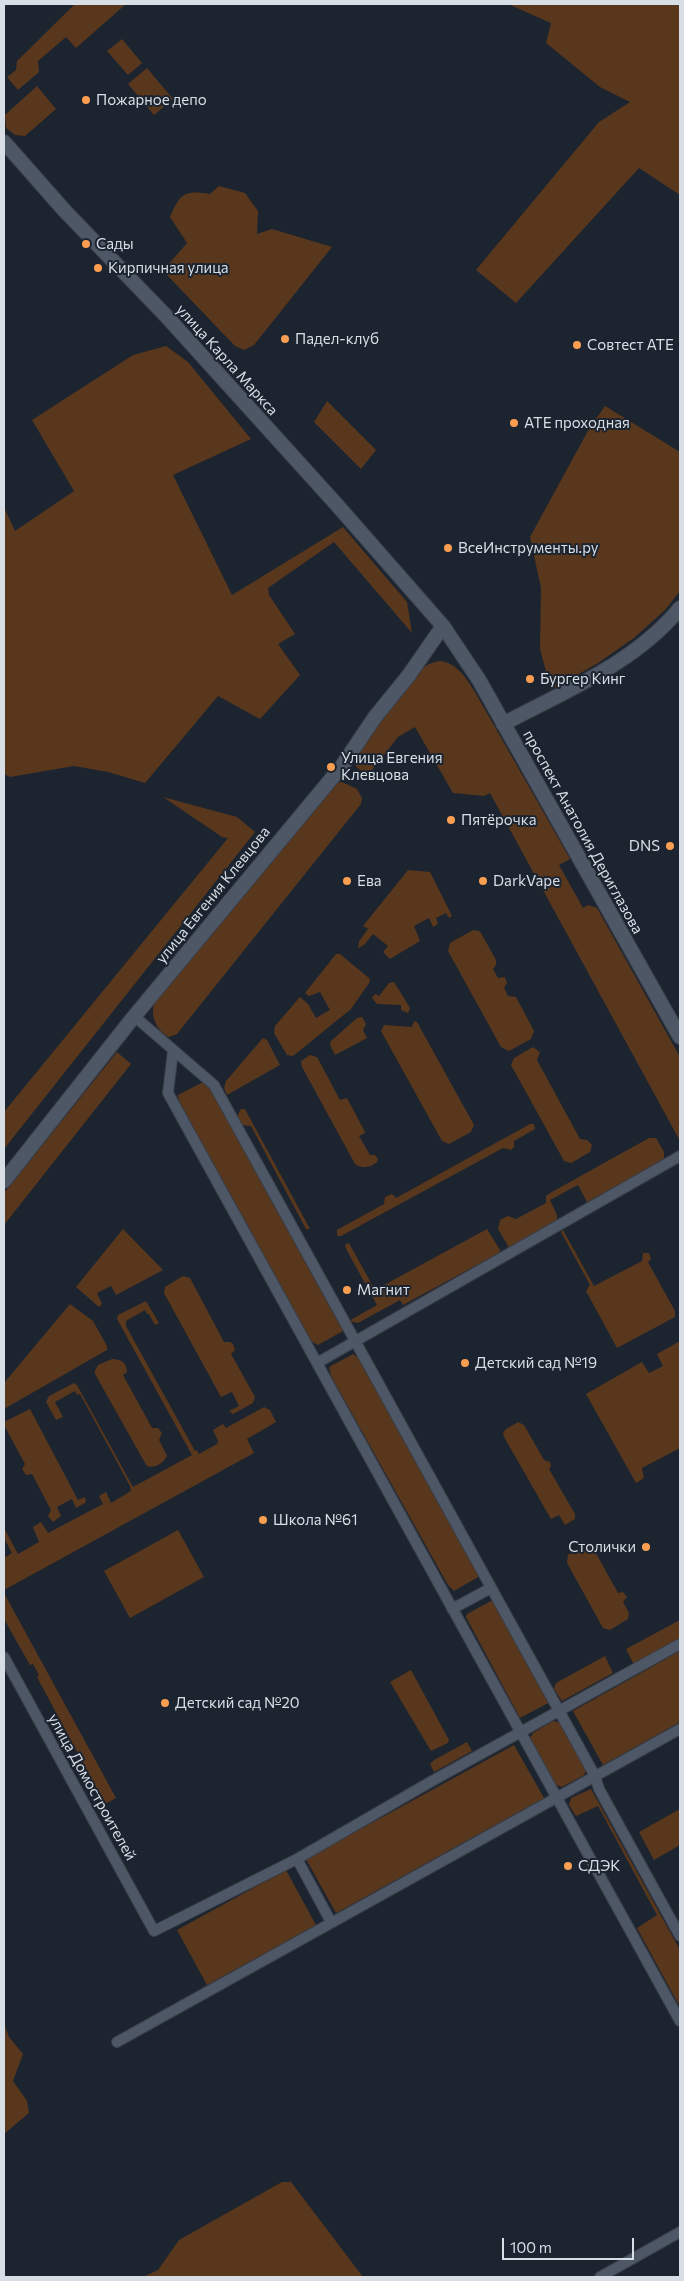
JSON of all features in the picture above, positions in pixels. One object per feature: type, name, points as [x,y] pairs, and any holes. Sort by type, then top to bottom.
[{"type":"main road","name":"улица Карла Маркса","points":[[4,142],[64,210],[173,324],[337,504],[443,626]]},
{"type":"main road","points":[[504,724],[615,664],[666,626],[680,608]]},
{"type":"main road","name":"проспект Анатолия Дериглазова","points":[[443,626],[456,644],[504,724],[680,1037]]},
{"type":"main road","name":"улица Евгения Клевцова","points":[[4,1181],[134,1016],[342,766],[375,717],[443,626]]},
{"type":"street","points":[[134,1016],[214,1085],[595,1776],[599,1789],[680,1936]]},
{"type":"street","points":[[174,1051],[168,1093],[680,2021]]},
{"type":"street","points":[[316,1363],[680,1156]]},
{"type":"street","points":[[452,1609],[492,1588]]},
{"type":"street","points":[[331,1922],[297,1858],[680,1644]]},
{"type":"street","name":"улица Домостроителей","points":[[4,1657],[154,1931],[297,1858]]},
{"type":"street","points":[[117,2042],[680,1729]]},
{"type":"street","points":[[600,2277],[680,2232]]},
{"type":"shaded area","points":[[75,4],[126,4],[76,48],[66,37],[38,61],[39,72],[18,90],[7,77],[16,70],[17,61]]},
{"type":"shaded area","points":[[508,4],[680,4],[680,195],[639,168],[516,303],[476,270],[599,122],[630,102],[600,87],[546,43],[551,23]]},
{"type":"shaded area","points":[[122,39],[142,63],[128,75],[107,51]]},
{"type":"shaded area","points":[[147,68],[173,99],[154,115],[128,84]]},
{"type":"shaded area","points":[[37,86],[56,109],[25,136],[15,135],[6,128],[5,115]]},
{"type":"shaded area","points":[[219,186],[245,193],[258,211],[257,234],[272,229],[332,247],[254,345],[244,350],[235,346],[166,274],[167,266],[187,243],[170,217],[180,198],[189,193],[210,194]]},
{"type":"shaded area","points":[[166,346],[188,362],[251,439],[173,475],[232,595],[343,527],[407,602],[412,633],[334,542],[268,588],[269,595],[295,634],[278,644],[300,675],[260,719],[218,696],[145,783],[108,772],[74,766],[10,777],[4,774],[4,507],[15,531],[74,491],[32,420],[133,355]]},
{"type":"shaded area","points":[[327,401],[376,450],[361,469],[314,422]]},
{"type":"shaded area","points":[[605,406],[680,452],[680,591],[665,610],[634,638],[598,663],[551,690],[540,649],[541,588],[530,537],[589,429]]},
{"type":"shaded area","points":[[441,661],[457,668],[475,692],[570,859],[559,865],[583,908],[588,905],[597,908],[680,1057],[680,1141],[490,793],[484,796],[453,793],[415,727],[398,737],[372,770],[366,772],[355,765],[355,757],[358,752],[374,733],[410,681],[425,666]]},
{"type":"shaded area","points":[[342,782],[357,789],[362,798],[361,804],[177,1034],[169,1037],[165,1035],[155,1022],[153,1006],[155,1001],[336,783]]},
{"type":"shaded area","points":[[163,797],[237,817],[255,832],[4,1149],[4,1112],[228,838],[222,837]]},
{"type":"shaded area","points":[[408,870],[430,872],[452,916],[449,918],[446,913],[436,918],[438,924],[433,927],[429,918],[414,926],[420,941],[390,959],[383,952],[388,946],[373,934],[364,945],[358,948],[359,941],[368,929],[363,926]]},
{"type":"shaded area","points":[[473,930],[481,933],[496,960],[496,965],[493,969],[498,978],[505,977],[507,983],[504,988],[508,996],[516,997],[534,1031],[531,1039],[509,1051],[501,1047],[448,951],[450,943]]},
{"type":"shaded area","points":[[336,954],[340,954],[370,979],[369,983],[351,1009],[293,1056],[287,1055],[274,1033],[275,1026],[300,997],[308,1004],[316,1018],[330,1010],[320,992],[309,996],[305,993]]},
{"type":"shaded area","points":[[394,982],[410,1008],[408,1013],[401,1010],[401,1005],[377,1004],[372,998],[375,994],[379,996],[389,983]]},
{"type":"shaded area","points":[[362,1017],[366,1024],[363,1030],[367,1038],[335,1055],[330,1045],[331,1041],[357,1018]]},
{"type":"shaded area","points":[[414,1021],[417,1022],[474,1125],[471,1132],[449,1144],[442,1141],[381,1031],[384,1025],[412,1027]]},
{"type":"shaded area","points":[[263,1038],[267,1040],[280,1065],[227,1095],[224,1088],[226,1081]]},
{"type":"shaded area","points":[[533,1047],[540,1052],[537,1060],[580,1139],[587,1140],[592,1145],[590,1152],[571,1163],[564,1161],[511,1065],[514,1058]]},
{"type":"shaded area","points":[[117,1052],[131,1064],[4,1225],[4,1193]]},
{"type":"shaded area","points":[[310,1055],[317,1057],[340,1100],[347,1098],[364,1130],[365,1133],[359,1136],[370,1155],[375,1155],[378,1159],[377,1162],[369,1167],[355,1164],[302,1067],[301,1061]]},
{"type":"shaded area","points":[[203,1082],[208,1085],[343,1331],[318,1345],[311,1341],[179,1101],[178,1095]]},
{"type":"shaded area","points":[[241,1109],[245,1109],[310,1229],[306,1229],[251,1126],[242,1125],[237,1117]]},
{"type":"shaded area","points":[[530,1124],[534,1124],[535,1129],[514,1141],[514,1147],[511,1150],[503,1148],[341,1236],[337,1236],[337,1230],[384,1204],[385,1197],[392,1194],[396,1198]]},
{"type":"shaded area","points":[[649,1138],[656,1138],[664,1152],[664,1159],[661,1162],[587,1202],[578,1185],[550,1200],[557,1215],[557,1221],[511,1248],[508,1246],[498,1229],[500,1220],[508,1216],[516,1219],[546,1203],[546,1196],[550,1193]]},
{"type":"shaded area","points":[[123,1229],[163,1270],[116,1295],[111,1286],[97,1293],[102,1304],[99,1307],[76,1287]]},
{"type":"shaded area","points":[[487,1229],[500,1250],[499,1253],[403,1305],[400,1300],[358,1323],[349,1321],[377,1305],[345,1247],[346,1244],[349,1243],[375,1290]]},
{"type":"shaded area","points":[[563,1230],[594,1286],[642,1261],[643,1253],[649,1253],[651,1259],[648,1262],[675,1311],[675,1317],[617,1348],[586,1291],[590,1285],[561,1232]]},
{"type":"shaded area","points":[[183,1276],[190,1278],[224,1342],[233,1344],[235,1350],[231,1354],[255,1397],[253,1403],[233,1414],[229,1411],[239,1406],[232,1392],[221,1397],[164,1293],[165,1287]]},
{"type":"shaded area","points":[[146,1301],[159,1323],[155,1325],[145,1310],[126,1321],[126,1326],[195,1451],[197,1450],[199,1454],[217,1444],[218,1441],[213,1430],[223,1424],[226,1428],[264,1407],[270,1410],[276,1422],[247,1439],[254,1453],[4,1590],[4,1558],[12,1553],[4,1538],[4,1528],[18,1554],[39,1542],[33,1527],[41,1522],[48,1533],[103,1504],[99,1496],[106,1492],[111,1503],[131,1491],[80,1394],[77,1395],[75,1391],[55,1402],[63,1417],[56,1420],[46,1402],[49,1396],[74,1383],[77,1385],[133,1487],[192,1455],[117,1319],[118,1315]]},
{"type":"shaded area","points":[[70,1304],[93,1321],[107,1346],[107,1350],[4,1409],[4,1383]]},
{"type":"shaded area","points":[[680,1341],[680,1448],[642,1468],[644,1478],[636,1483],[586,1394],[642,1362],[649,1373],[663,1366],[657,1354]]},
{"type":"shaded area","points":[[353,1354],[360,1359],[478,1571],[478,1577],[454,1591],[448,1585],[331,1376],[329,1367]]},
{"type":"shaded area","points":[[112,1359],[120,1360],[124,1363],[127,1372],[123,1375],[152,1428],[158,1428],[162,1433],[159,1440],[167,1456],[164,1461],[156,1466],[150,1467],[145,1463],[95,1374],[98,1365]]},
{"type":"shaded area","points":[[30,1409],[78,1500],[85,1497],[86,1500],[85,1503],[76,1508],[72,1499],[57,1507],[61,1516],[53,1522],[48,1516],[51,1510],[32,1474],[26,1475],[22,1469],[25,1464],[4,1425],[4,1422]]},
{"type":"shaded area","points":[[518,1422],[524,1425],[544,1460],[550,1462],[551,1466],[549,1469],[575,1514],[575,1519],[565,1525],[559,1515],[551,1519],[504,1437],[503,1433],[506,1429]]},
{"type":"shaded area","points":[[178,1530],[204,1577],[130,1618],[104,1571]]},
{"type":"shaded area","points":[[588,1544],[592,1546],[618,1593],[623,1592],[627,1597],[623,1602],[629,1613],[628,1619],[610,1630],[603,1628],[567,1563],[568,1555]]},
{"type":"shaded area","points":[[4,1593],[116,1798],[105,1804],[37,1677],[39,1675],[33,1664],[30,1665],[4,1619]]},
{"type":"shaded area","points":[[491,1601],[494,1603],[550,1702],[520,1718],[466,1617],[467,1614]]},
{"type":"shaded area","points":[[680,1620],[680,1640],[634,1665],[626,1649]]},
{"type":"shaded area","points":[[680,1651],[680,1722],[603,1765],[573,1711]]},
{"type":"shaded area","points":[[605,1656],[613,1673],[562,1701],[554,1689],[556,1683]]},
{"type":"shaded area","points":[[411,1670],[449,1740],[448,1743],[431,1751],[390,1682]]},
{"type":"shaded area","points":[[553,1721],[562,1723],[586,1770],[584,1775],[562,1787],[554,1784],[530,1738],[533,1733]]},
{"type":"shaded area","points":[[467,1742],[472,1751],[434,1772],[430,1764],[434,1760]]},
{"type":"shaded area","points":[[514,1745],[544,1798],[336,1913],[306,1859]]},
{"type":"shaded area","points":[[591,1789],[680,1950],[680,2007],[637,1928],[657,1915],[598,1806],[576,1816],[569,1805],[571,1798]]},
{"type":"shaded area","points":[[680,1809],[680,1845],[654,1860],[639,1832]]},
{"type":"shaded area","points":[[286,1870],[316,1925],[207,1985],[177,1930]]},
{"type":"shaded area","points":[[4,2024],[9,2037],[23,2054],[13,2081],[27,2101],[29,2113],[4,2134]]},
{"type":"shaded area","points":[[282,2182],[291,2182],[363,2277],[143,2277],[158,2270],[179,2240]]},
{"type":"place","name":"Пожарное депо","points":[[86,100]]},
{"type":"place","name":"Сады","points":[[86,244]]},
{"type":"place","name":"Кирпичная улица","points":[[98,268]]},
{"type":"place","name":"Падел-клуб","points":[[285,339]]},
{"type":"place","name":"Совтест АТЕ","points":[[577,345]]},
{"type":"place","name":"АТЕ проходная","points":[[514,423]]},
{"type":"place","name":"ВсеИнструменты.ру","points":[[448,548]]},
{"type":"place","name":"Бургер Кинг","points":[[530,679]]},
{"type":"place","name":"Улица Евгения Клевцова","points":[[331,767]]},
{"type":"place","name":"Пятёрочка","points":[[451,820]]},
{"type":"place","name":"DNS","points":[[670,846]]},
{"type":"place","name":"Ева","points":[[347,881]]},
{"type":"place","name":"DarkVape","points":[[483,881]]},
{"type":"place","name":"Магнит","points":[[347,1290]]},
{"type":"place","name":"Детский сад №19","points":[[465,1363]]},
{"type":"place","name":"Школа №61","points":[[263,1520]]},
{"type":"place","name":"Столички","points":[[646,1547]]},
{"type":"place","name":"Детский сад №20","points":[[165,1703]]},
{"type":"place","name":"СДЭК","points":[[568,1866]]}]
